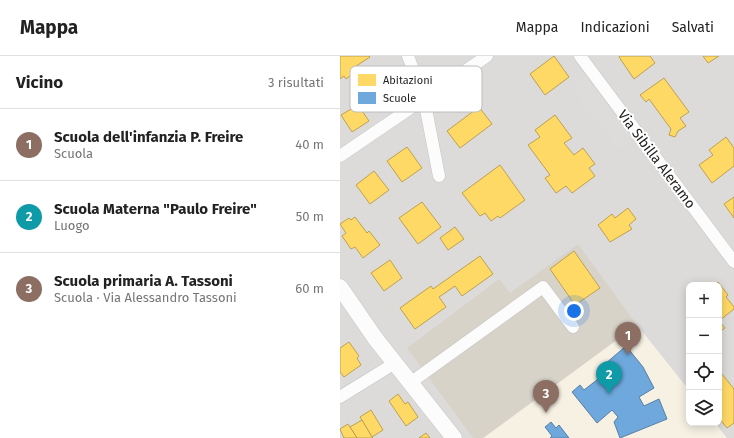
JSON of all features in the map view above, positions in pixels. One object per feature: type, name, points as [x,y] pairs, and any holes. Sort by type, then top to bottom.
[{"type":"street","points":[[408,56],[412,66]]},
{"type":"street","points":[[472,66],[486,56]]},
{"type":"street","name":"Via Sibilla Aleramo","points":[[580,56],[734,262]]},
{"type":"street","points":[[340,156],[405,112]]},
{"type":"street","points":[[427,112],[439,176]]},
{"type":"street","points":[[340,287],[410,383],[454,438]]},
{"type":"street","points":[[410,383],[543,287],[573,328]]},
{"type":"street","points":[[340,398],[395,363]]},
{"type":"shaded area","points":[[340,56],[734,56],[734,438],[340,438]]},
{"type":"shaded area","points":[[587,74],[635,137],[618,150],[570,87]]},
{"type":"shaded area","points":[[578,244],[637,325],[483,438],[473,438],[407,348],[499,279],[510,293]]},
{"type":"shaded area","points":[[637,325],[686,386],[686,426],[717,426],[727,438],[483,438]]},
{"type":"building: Abitazioni","points":[[340,56],[370,57],[356,66],[350,66],[350,76],[346,79],[344,76],[340,79]]},
{"type":"building: Abitazioni","points":[[554,56],[569,77],[545,95],[530,74]]},
{"type":"building: Abitazioni","points":[[650,56],[655,63],[634,79],[619,57]]},
{"type":"building: Abitazioni","points":[[703,56],[719,56],[708,63]]},
{"type":"building: Abitazioni","points":[[664,78],[689,112],[680,118],[686,126],[678,131],[675,137],[669,135],[671,129],[649,99],[646,102],[640,95]]},
{"type":"building: Abitazioni","points":[[350,110],[350,112],[363,112],[369,121],[352,132],[341,115]]},
{"type":"building: Abitazioni","points":[[482,111],[492,124],[460,148],[447,131],[472,112]]},
{"type":"building: Abitazioni","points":[[555,115],[572,138],[564,143],[574,155],[583,148],[595,164],[589,168],[595,176],[572,193],[566,186],[556,193],[545,178],[550,175],[528,145],[540,137],[535,130]]},
{"type":"building: Abitazioni","points":[[726,137],[734,148],[734,166],[712,183],[699,165],[713,155],[709,150]]},
{"type":"building: Abitazioni","points":[[407,147],[422,168],[402,182],[387,161]]},
{"type":"building: Abitazioni","points":[[500,165],[525,200],[500,218],[498,216],[491,221],[485,213],[480,216],[462,193]]},
{"type":"building: Abitazioni","points":[[374,171],[389,190],[370,204],[356,185]]},
{"type":"building: Abitazioni","points":[[734,197],[734,218],[724,204]]},
{"type":"building: Abitazioni","points":[[422,202],[441,227],[418,244],[399,218]]},
{"type":"building: Abitazioni","points":[[628,208],[636,219],[629,225],[632,229],[610,242],[598,225],[612,214],[615,218]]},
{"type":"building: Abitazioni","points":[[355,217],[367,233],[369,231],[380,245],[363,258],[355,247],[351,249],[342,236],[346,233],[340,224],[349,218],[351,220]]},
{"type":"building: Abitazioni","points":[[455,227],[464,239],[448,250],[440,238]]},
{"type":"building: Abitazioni","points":[[574,251],[600,288],[575,305],[550,269]]},
{"type":"building: Abitazioni","points":[[480,256],[493,274],[462,296],[455,286],[439,297],[446,307],[415,329],[400,308],[431,286],[433,289]]},
{"type":"building: Abitazioni","points":[[390,260],[402,278],[384,291],[371,273]]},
{"type":"building: Abitazioni","points":[[722,287],[728,295],[726,297],[734,309],[722,319]]},
{"type":"building: Abitazioni","points":[[349,342],[359,356],[357,358],[361,365],[344,377],[340,372],[340,348]]},
{"type":"building: Abitazioni","points":[[722,374],[734,389],[734,423],[727,428],[722,422]]},
{"type":"building: Abitazioni","points":[[398,394],[405,404],[408,402],[418,417],[406,426],[389,401]]},
{"type":"building: Abitazioni","points":[[371,410],[383,430],[372,437],[360,417]]},
{"type":"building: Abitazioni","points":[[362,420],[373,438],[357,438],[350,427]]},
{"type":"building: Abitazioni","points":[[348,424],[357,438],[344,438],[340,429]]},
{"type":"building: Abitazioni","points":[[426,433],[430,438],[419,438]]},
{"type":"building: Scuole","points":[[626,346],[643,367],[654,388],[639,397],[644,406],[659,399],[667,419],[620,438],[614,422],[618,417],[612,410],[597,423],[572,392],[580,385],[584,390],[602,376],[598,370]]},
{"type":"building: Scuole","points":[[551,422],[556,428],[559,425],[569,438],[550,438],[552,436],[545,427]]},
{"type":"place","name":"Scuola dell'infanzia P. Freire","points":[[628,355]]},
{"type":"place","name":"Scuola Materna \"Paulo Freire\"","points":[[609,394]]},
{"type":"place","name":"Scuola primaria A. Tassoni","points":[[546,413]]}]
